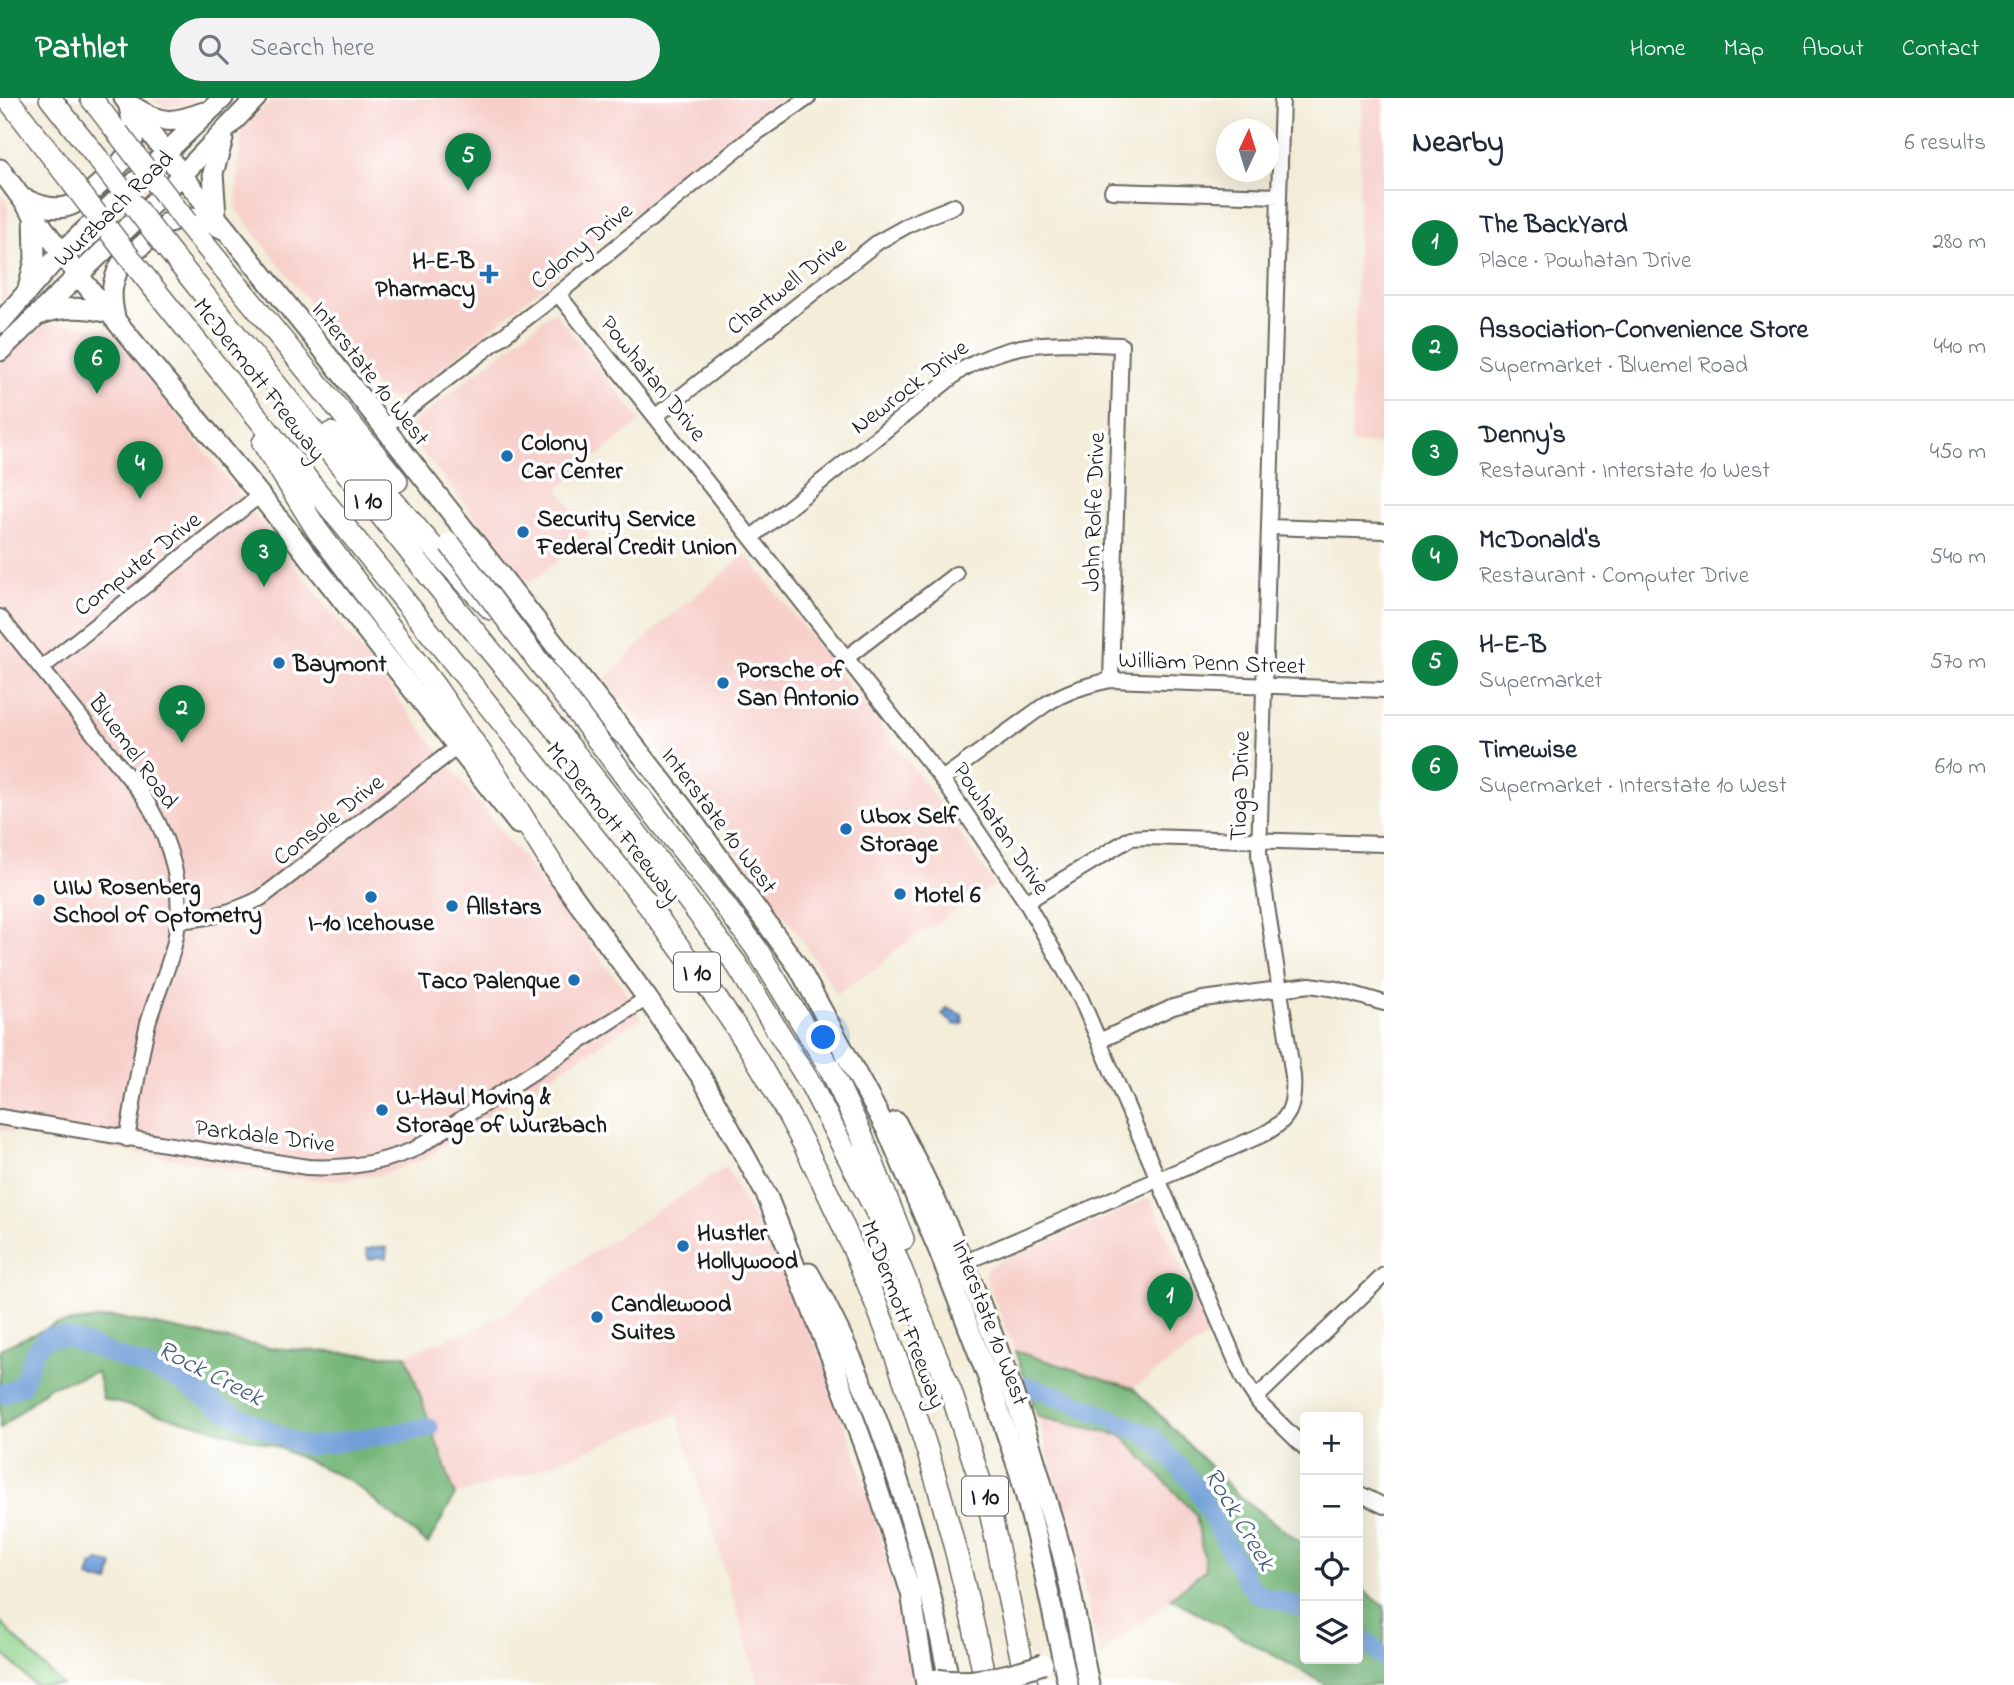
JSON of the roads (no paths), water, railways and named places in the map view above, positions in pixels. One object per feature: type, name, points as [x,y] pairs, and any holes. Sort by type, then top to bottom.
[{"type":"highway","name":"McDermott Freeway","points":[[7,98],[140,271],[643,898],[761,1066],[850,1242],[901,1370],[958,1558],[986,1685]]},
{"type":"highway","name":"McDermott Freeway","points":[[50,98],[443,593],[574,752],[737,965],[811,1085],[884,1227],[951,1392],[990,1511],[1027,1685]]},
{"type":"highway","points":[[91,98],[187,223],[450,544],[756,948],[831,1070],[861,1134],[914,1265],[931,1342]]},
{"type":"highway","points":[[255,357],[370,471],[464,582],[578,695],[627,737]]},
{"type":"highway","points":[[227,380],[317,530],[452,711],[499,779],[560,877]]},
{"type":"main road","name":"Wurzbach Road","points":[[0,351],[226,132],[256,98]]},
{"type":"main road","points":[[126,100],[157,120],[166,121],[181,121],[217,103]]},
{"type":"main road","points":[[22,198],[51,207],[77,204],[132,148],[134,130],[126,100]]},
{"type":"main road","name":"Interstate 10 West","points":[[126,100],[182,175],[681,805],[799,968],[888,1132],[975,1343],[1020,1474],[1068,1685]]},
{"type":"main road","name":"Wurzbach Road","points":[[0,323],[61,253],[217,103]]},
{"type":"main road","points":[[113,315],[111,286],[121,264],[167,223],[183,218],[221,224],[213,173],[226,132]]},
{"type":"main road","points":[[0,169],[78,275],[260,495],[560,877],[702,1078],[835,1320],[869,1400],[918,1544],[940,1630],[938,1683]]},
{"type":"main road","points":[[27,291],[35,260],[34,214]]},
{"type":"main road","points":[[37,315],[69,307],[83,307],[113,315]]},
{"type":"main road","points":[[799,968],[830,1012],[884,1100],[923,1173],[994,1339],[1034,1456],[1064,1563],[1089,1685]]},
{"type":"main road","points":[[767,1196],[865,1449],[911,1593],[922,1658],[938,1683]]},
{"type":"main road","points":[[938,1683],[960,1683],[1012,1674],[1043,1664],[1053,1652],[1058,1634]]},
{"type":"street","name":"Colony Drive","points":[[383,428],[558,294],[758,132],[808,98]]},
{"type":"street","name":"Tioga Drive","points":[[963,1263],[1262,1135],[1286,1117],[1292,1101],[1293,1082],[1259,854],[1282,98]]},
{"type":"street","points":[[1112,191],[1279,196]]},
{"type":"street","name":"Chartwell Drive","points":[[656,416],[878,242],[912,223],[954,206]]},
{"type":"street","name":"Powhatan Drive","points":[[558,294],[942,779],[1026,902],[1081,999],[1248,1387],[1300,1443]]},
{"type":"street","name":"Newrock Drive","points":[[752,537],[961,370],[977,361],[1028,344],[1121,345]]},
{"type":"street","name":"John Rolfe Drive","points":[[1111,680],[1121,345]]},
{"type":"street","name":"Computer Drive","points":[[43,667],[260,495]]},
{"type":"street","points":[[1269,527],[1384,531]]},
{"type":"street","points":[[846,658],[956,574]]},
{"type":"street","name":"Bluemel Road","points":[[0,617],[127,772],[155,814],[176,876],[178,921],[171,954],[148,1025],[127,1139]]},
{"type":"street","name":"William Penn Street","points":[[942,779],[1063,694],[1111,680],[1384,690]]},
{"type":"street","name":"Console Drive","points":[[178,921],[214,917],[261,898],[457,747]]},
{"type":"street","points":[[1026,902],[1131,838],[1384,844]]},
{"type":"street","points":[[1099,1041],[1183,1003],[1279,989],[1323,986],[1384,1003]]},
{"type":"street","name":"Parkdale Drive","points":[[0,1117],[307,1167],[333,1168],[377,1163],[415,1149],[647,998]]},
{"type":"street","points":[[1256,1398],[1384,1275]]},
{"type":"street","points":[[1363,1496],[1384,1506]]},
{"type":"water","points":[[947,1008],[962,1015],[963,1024],[956,1025],[942,1015]]},
{"type":"water","points":[[387,1248],[386,1258],[369,1260],[366,1250]]},
{"type":"water","points":[[98,1561],[113,1564],[109,1583],[88,1578],[92,1564],[97,1564]]},
{"type":"waterway","name":"Rock Creek","points":[[0,1393],[4,1394],[22,1385],[35,1350],[48,1337],[66,1337],[175,1378],[223,1409],[296,1443],[311,1446],[429,1428]]},
{"type":"waterway","name":"Rock Creek","points":[[1029,1386],[1069,1400],[1151,1436],[1195,1485],[1247,1582],[1256,1593],[1300,1607]]},
{"type":"waterway","name":"Rock Creek","points":[[1363,1639],[1384,1658]]},
{"type":"place","name":"H-E-B","points":[[468,191]]},
{"type":"place","name":"H-E-B Pharmacy","points":[[489,274]]},
{"type":"place","name":"Timewise","points":[[97,394]]},
{"type":"place","name":"Colony Car Center","points":[[507,456]]},
{"type":"place","name":"McDonald's","points":[[140,499]]},
{"type":"place","name":"Security Service Federal Credit Union","points":[[523,532]]},
{"type":"place","name":"Denny's","points":[[264,587]]},
{"type":"place","name":"Baymont","points":[[279,663]]},
{"type":"place","name":"Porsche of San Antonio","points":[[723,683]]},
{"type":"place","name":"Association-Convenience Store","points":[[182,743]]},
{"type":"place","name":"Ubox Self Storage","points":[[846,829]]},
{"type":"place","name":"Motel 6","points":[[900,894]]},
{"type":"place","name":"I-10 Icehouse","points":[[371,897]]},
{"type":"place","name":"UIW Rosenberg School of Optometry","points":[[39,900]]},
{"type":"place","name":"Allstars","points":[[452,906]]},
{"type":"place","name":"Taco Palenque","points":[[574,980]]},
{"type":"place","name":"U-Haul Moving & Storage of Wurzbach","points":[[382,1110]]},
{"type":"place","name":"Hustler Hollywood","points":[[683,1246]]},
{"type":"place","name":"Candlewood Suites","points":[[597,1317]]},
{"type":"place","name":"The BackYard","points":[[1170,1331]]}]
